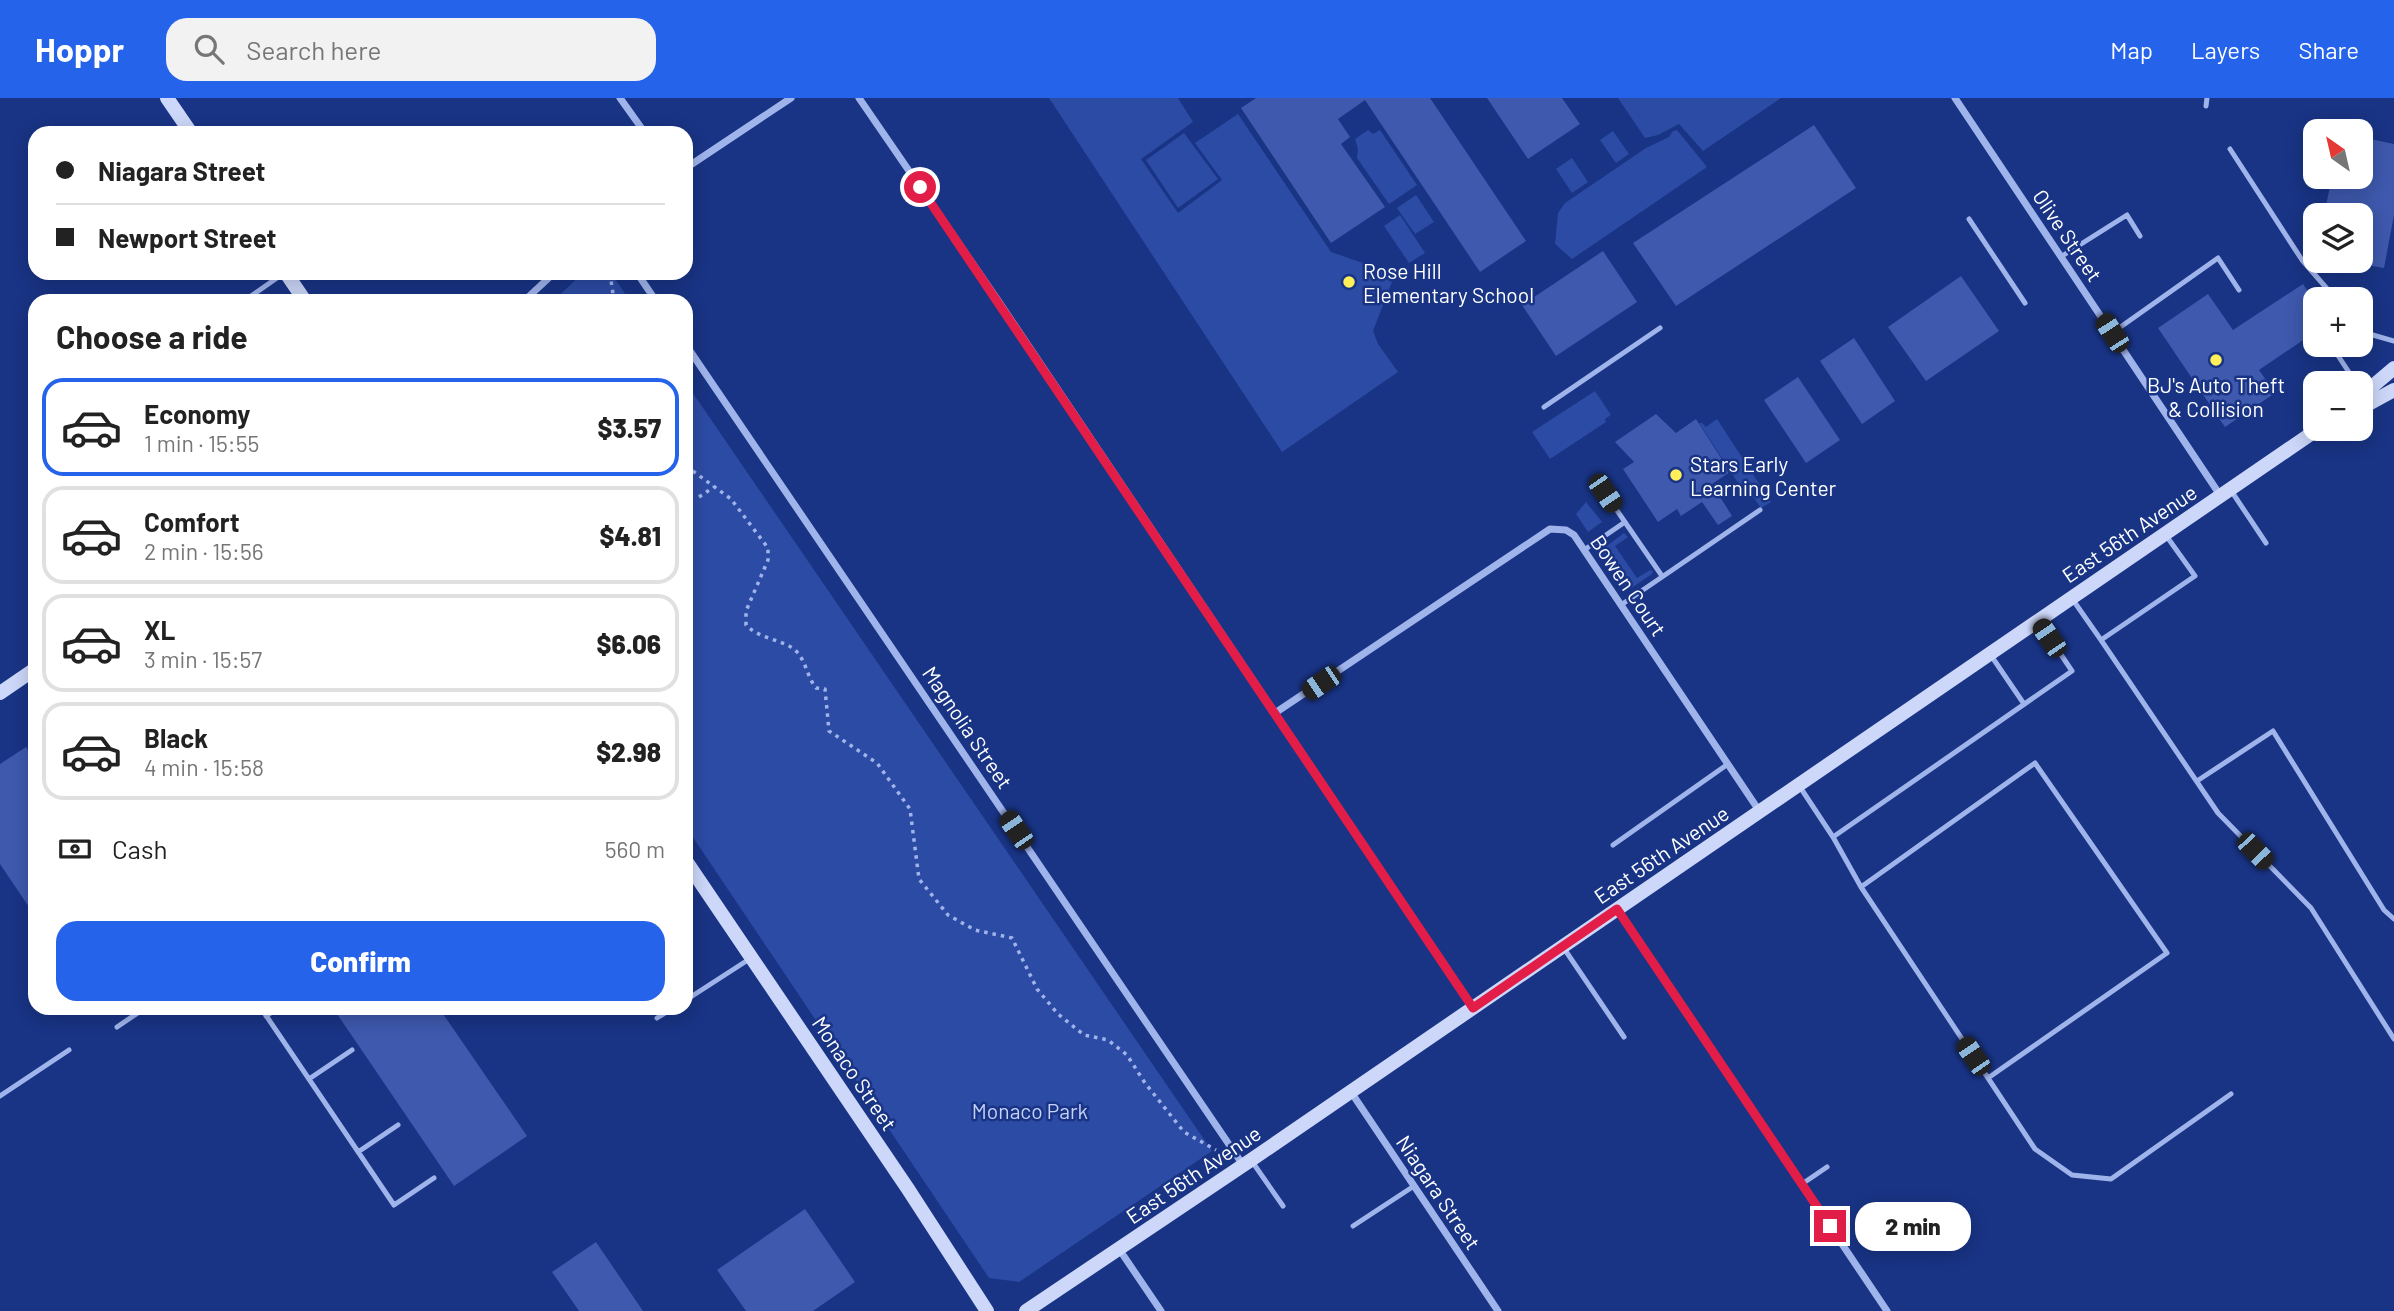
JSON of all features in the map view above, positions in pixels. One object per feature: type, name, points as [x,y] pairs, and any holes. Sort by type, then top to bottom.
[{"type":"main road","points":[[167,98],[186,126]]},
{"type":"main road","points":[[2373,384],[2394,369]]},
{"type":"main road","points":[[2373,392],[2394,390]]},
{"type":"main road","name":"East 56th Avenue","points":[[1027,1311],[2303,439]]},
{"type":"main road","points":[[0,693],[28,675]]},
{"type":"main road","name":"Monaco Street","points":[[693,871],[908,1189],[987,1311]]},
{"type":"street","points":[[620,98],[640,126]]},
{"type":"street","points":[[693,163],[791,98]]},
{"type":"street","points":[[859,98],[1473,1008]]},
{"type":"street","name":"Olive Street","points":[[1955,98],[2112,333],[2225,493]]},
{"type":"street","points":[[532,294],[546,280]]},
{"type":"street","name":"Magnolia Street","points":[[693,355],[1247,1163]]},
{"type":"street","name":"Bowen Court","points":[[1275,713],[1550,529],[1568,530],[1760,811]]},
{"type":"street","points":[[1617,909],[1887,1311]]},
{"type":"street","name":"Niagara Street","points":[[1351,1091],[1498,1311]]},
{"type":"street","points":[[1119,1249],[1161,1311]]},
{"type":"lane","points":[[2206,106],[2207,98]]},
{"type":"lane","points":[[2230,149],[2302,260],[2326,287]]},
{"type":"lane","points":[[2062,256],[2127,215],[2140,236]]},
{"type":"lane","points":[[1969,219],[2025,303]]},
{"type":"lane","points":[[2112,333],[2218,258],[2239,290]]},
{"type":"lane","points":[[254,294],[275,280]]},
{"type":"lane","points":[[1544,407],[1660,328]]},
{"type":"lane","points":[[2373,335],[2394,341]]},
{"type":"lane","points":[[1605,493],[1662,576]]},
{"type":"lane","points":[[2225,493],[2266,542]]},
{"type":"lane","points":[[1621,605],[1760,510]]},
{"type":"lane","points":[[1584,550],[1625,522]]},
{"type":"lane","points":[[2101,640],[2195,576],[2165,534]]},
{"type":"lane","points":[[2072,598],[2218,813],[2311,908],[2394,1039]]},
{"type":"lane","points":[[1833,836],[2072,671],[2038,621]]},
{"type":"lane","points":[[1990,654],[2024,704]]},
{"type":"lane","points":[[2197,781],[2273,731],[2384,910],[2394,919]]},
{"type":"lane","points":[[1861,887],[2035,763],[2167,953],[1987,1078]]},
{"type":"lane","points":[[1613,845],[1728,764]]},
{"type":"lane","points":[[1798,785],[1833,836],[1861,887],[2035,1149],[2072,1175],[2110,1179],[2231,1094]]},
{"type":"lane","points":[[1563,947],[1624,1037]]},
{"type":"lane","points":[[693,995],[751,958]]},
{"type":"lane","points":[[117,1027],[135,1015]]},
{"type":"lane","points":[[657,1018],[662,1015]]},
{"type":"lane","points":[[267,1016],[394,1205],[434,1178]]},
{"type":"lane","points":[[0,1096],[69,1050]]},
{"type":"lane","points":[[309,1079],[352,1050]]},
{"type":"lane","points":[[358,1152],[398,1125]]},
{"type":"lane","points":[[1247,1163],[1283,1206]]},
{"type":"lane","points":[[1802,1184],[1828,1167]]},
{"type":"lane","points":[[1353,1226],[1414,1185]]},
{"type":"path","points":[[693,471],[731,499],[768,548],[768,560],[746,611],[746,625],[755,634],[794,649],[804,664],[808,679],[816,688],[825,689],[829,731],[877,764],[910,809],[919,879],[948,915],[975,930],[1012,938],[1037,989],[1058,1014],[1084,1035],[1108,1040],[1127,1055],[1145,1083],[1184,1132],[1220,1152]]},
{"type":"path","points":[[699,497],[714,487]]},
{"type":"green space","points":[[1049,98],[1178,98],[1193,122],[1141,159],[1178,213],[1222,180],[1195,143],[1238,114],[1331,252],[1395,274],[1373,331],[1378,344],[1398,372],[1282,452]]},
{"type":"green space","points":[[1618,98],[1781,98],[1703,151],[1679,124],[1658,135],[1645,138]]},
{"type":"green space","points":[[1368,130],[1373,134],[1380,130],[1417,185],[1389,204],[1357,158],[1355,139]]},
{"type":"green space","points":[[1677,130],[1707,167],[1572,259],[1555,244],[1558,213],[1565,203]]},
{"type":"green space","points":[[1613,131],[1629,154],[1616,163],[1600,140]]},
{"type":"green space","points":[[1184,133],[1218,179],[1178,208],[1146,160]]},
{"type":"green space","points":[[1572,158],[1588,182],[1572,193],[1556,169]]},
{"type":"green space","points":[[1416,195],[1434,222],[1415,234],[1397,208]]},
{"type":"green space","points":[[1400,215],[1425,253],[1409,263],[1384,226]]},
{"type":"green space","points":[[576,280],[616,280],[625,294],[560,294]]},
{"type":"green space","points":[[1595,391],[1611,415],[1605,419],[1606,422],[1550,459],[1532,432]]},
{"type":"green space","name":"Monaco Park","points":[[693,393],[1212,1151],[1019,1282],[989,1278],[693,837]]},
{"type":"green space","points":[[1717,419],[1771,502],[1761,508],[1754,498],[1748,498],[1699,423],[1706,427]]},
{"type":"green space","points":[[1586,502],[1602,522],[1588,532],[1576,514]]},
{"type":"green space","points":[[1624,533],[1628,537],[1615,546],[1637,578],[1650,570],[1653,571],[1627,591],[1600,551]]},
{"type":"building","points":[[1256,98],[1430,98],[1526,241],[1480,272],[1365,100],[1338,119],[1350,137],[1341,144],[1385,207],[1331,243],[1241,108]]},
{"type":"building","points":[[1487,98],[1562,98],[1580,124],[1528,159]]},
{"type":"building","points":[[1814,125],[1856,188],[1676,306],[1633,243]]},
{"type":"building","points":[[2373,140],[2394,144],[2394,215],[2384,268],[2373,266],[2373,203],[2327,203],[2329,189],[2373,189]]},
{"type":"building","points":[[1603,251],[1637,302],[1556,356],[1522,305]]},
{"type":"building","points":[[1961,276],[1999,331],[1926,381],[1888,327]]},
{"type":"building","name":"BJ's Auto Theft & Collision","points":[[2303,284],[2305,287],[2303,340],[2259,370],[2275,393],[2225,427],[2158,328],[2208,294],[2233,330]]},
{"type":"building","points":[[1854,338],[1895,401],[1862,424],[1820,361]]},
{"type":"building","points":[[1798,377],[1840,440],[1806,463],[1764,400]]},
{"type":"building","name":"Stars Early Learning Center","points":[[1656,414],[1676,433],[1696,419],[1730,472],[1712,484],[1732,516],[1718,525],[1702,502],[1681,516],[1677,509],[1658,522],[1623,469],[1634,462],[1615,442]]},
{"type":"building","points":[[26,747],[28,750],[28,906],[0,864],[0,764]]},
{"type":"building","points":[[338,1015],[444,1015],[527,1136],[454,1186]]},
{"type":"building","points":[[805,1209],[855,1282],[813,1311],[746,1311],[717,1270]]},
{"type":"building","points":[[596,1242],[643,1311],[579,1311],[552,1272]]},
{"type":"place","name":"Rose Hill Elementary School","points":[[1349,282]]},
{"type":"place","name":"BJ's Auto Theft & Collision","points":[[2216,360]]},
{"type":"place","name":"Stars Early Learning Center","points":[[1676,475]]},
{"type":"route","points":[[920,187],[1473,1008],[1617,909],[1830,1226]]}]
